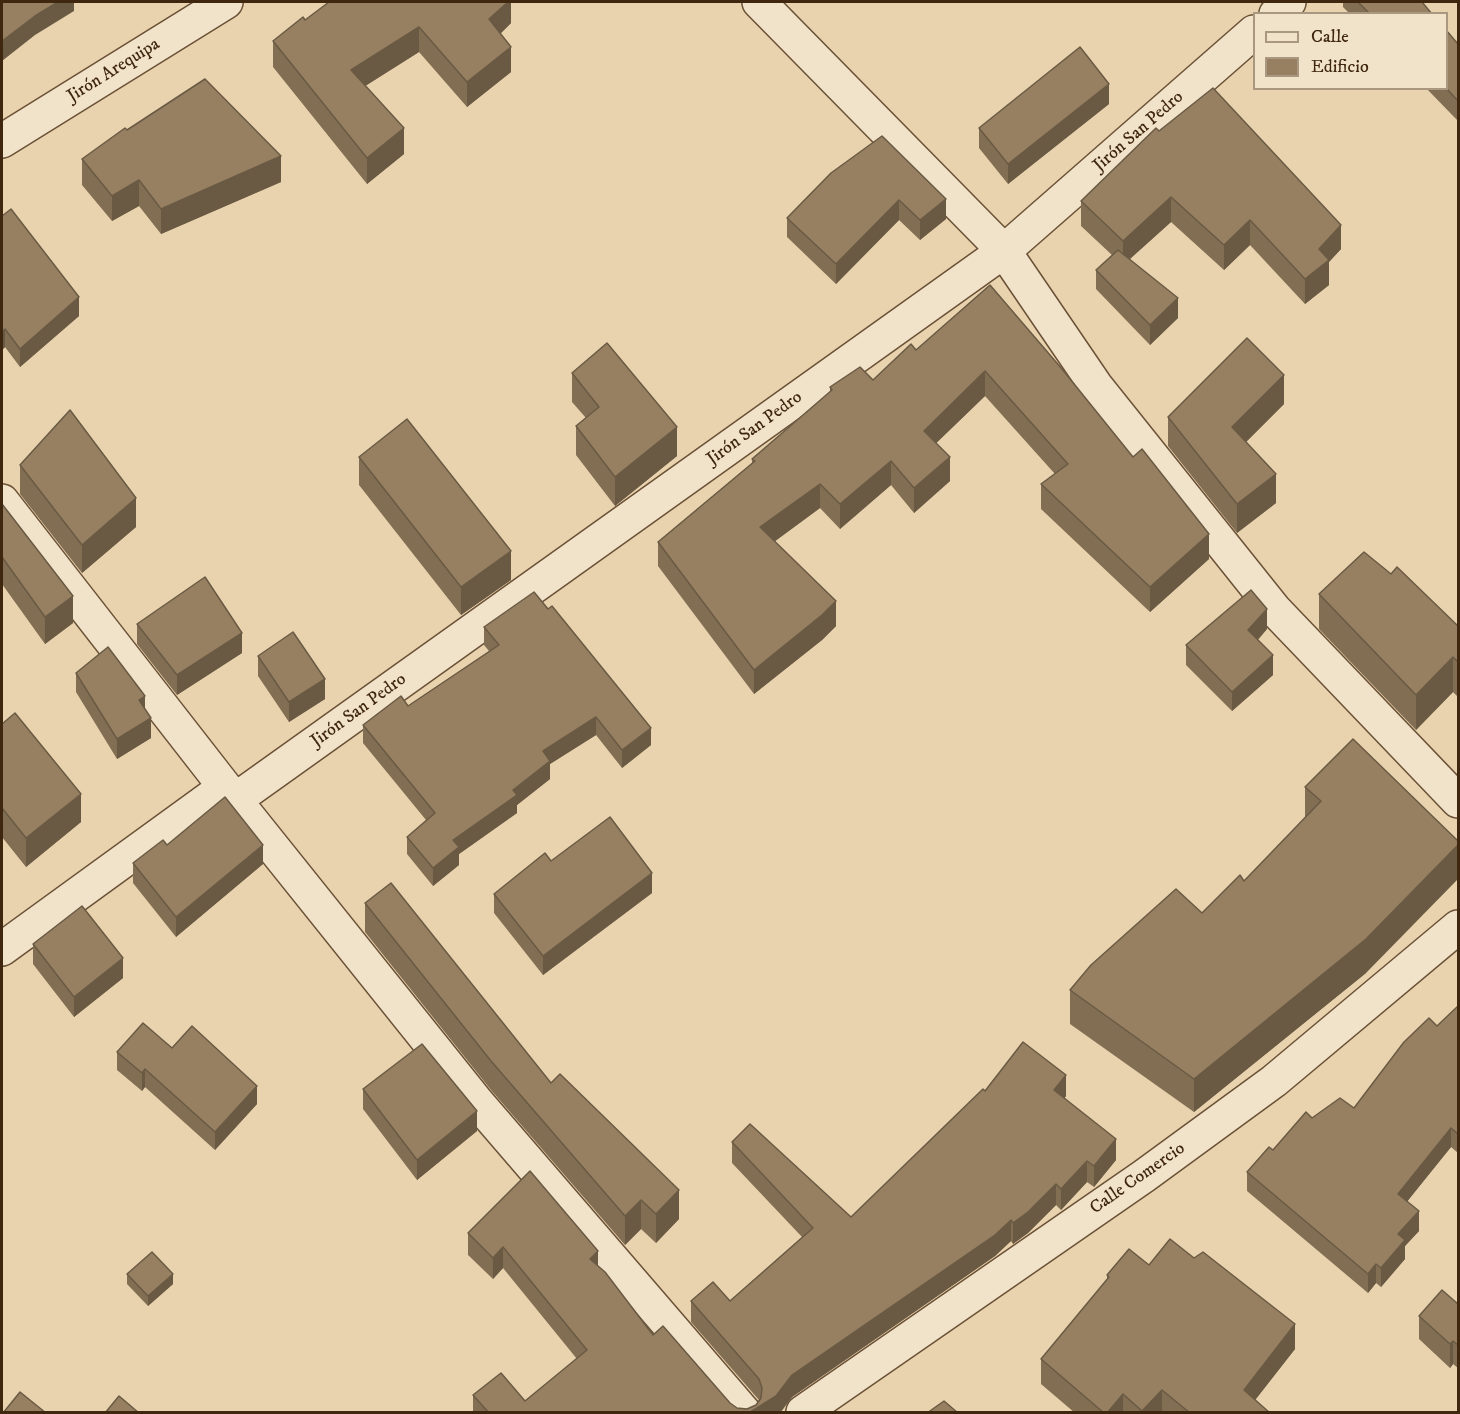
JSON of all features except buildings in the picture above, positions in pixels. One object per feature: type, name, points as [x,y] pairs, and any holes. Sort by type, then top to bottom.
[{"type":"street","name":"Jirón Arequipa","points":[[2,141],[226,2]]},
{"type":"street","points":[[759,2],[1004,251],[1096,386],[1275,610],[1458,801]]},
{"type":"street","points":[[1278,12],[1290,2]]},
{"type":"street","name":"Jirón San Pedro","points":[[2,950],[230,794],[1004,251],[1253,33]]},
{"type":"street","points":[[2,501],[230,794],[477,1102],[744,1413]]},
{"type":"street","name":"Calle Comercio","points":[[803,1413],[1144,1176],[1274,1081],[1458,927]]}]
